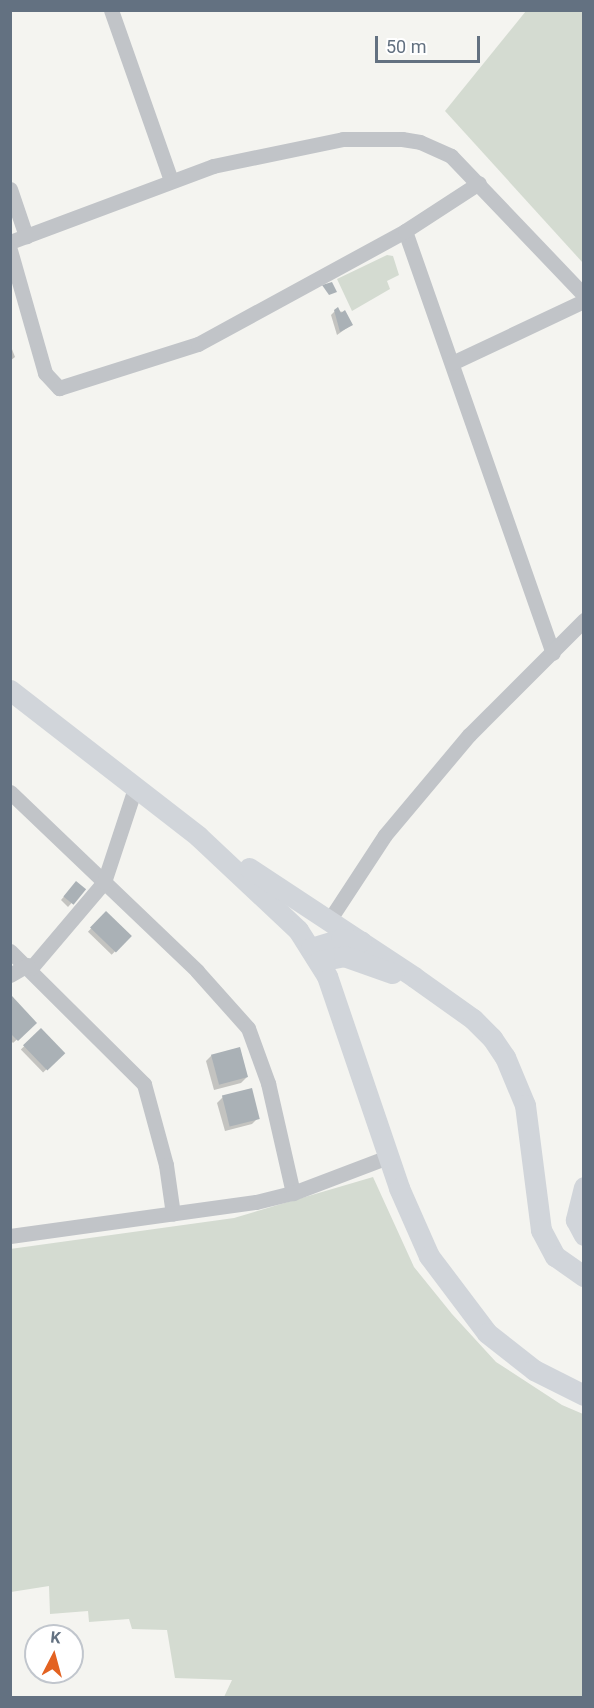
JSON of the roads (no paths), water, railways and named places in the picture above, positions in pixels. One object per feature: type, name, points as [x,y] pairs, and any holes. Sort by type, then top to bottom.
[{"type":"main road","points":[[10,690],[136,785],[198,836],[276,907],[315,955],[339,1008],[388,1157],[429,1256],[465,1309],[510,1352],[555,1382],[584,1395]]},
{"type":"main road","points":[[198,836],[330,919],[473,1019],[505,1057],[516,1079],[530,1132],[542,1230],[555,1256],[584,1276]]},
{"type":"main road","points":[[315,955],[341,939],[362,941]]},
{"type":"main road","points":[[315,955],[344,956],[361,960],[432,989]]},
{"type":"main road","points":[[584,1187],[576,1220],[584,1235]]},
{"type":"street","points":[[111,10],[171,180]]},
{"type":"street","points":[[10,242],[171,180],[282,149],[378,137],[436,147],[451,156],[584,295]]},
{"type":"street","points":[[10,250],[45,373],[59,388],[198,344],[405,231],[479,183]]},
{"type":"street","points":[[10,189],[26,236]]},
{"type":"street","points":[[405,231],[553,653]]},
{"type":"street","points":[[452,363],[584,301]]},
{"type":"street","points":[[330,919],[385,835],[416,797],[469,735],[584,620]]},
{"type":"street","points":[[10,975],[29,966],[104,882],[136,785]]},
{"type":"street","points":[[10,792],[197,971],[248,1028],[268,1083],[293,1193]]},
{"type":"street","points":[[10,951],[29,966],[144,1084],[164,1154],[173,1214]]},
{"type":"street","points":[[10,1236],[173,1214],[293,1193],[388,1157]]}]
